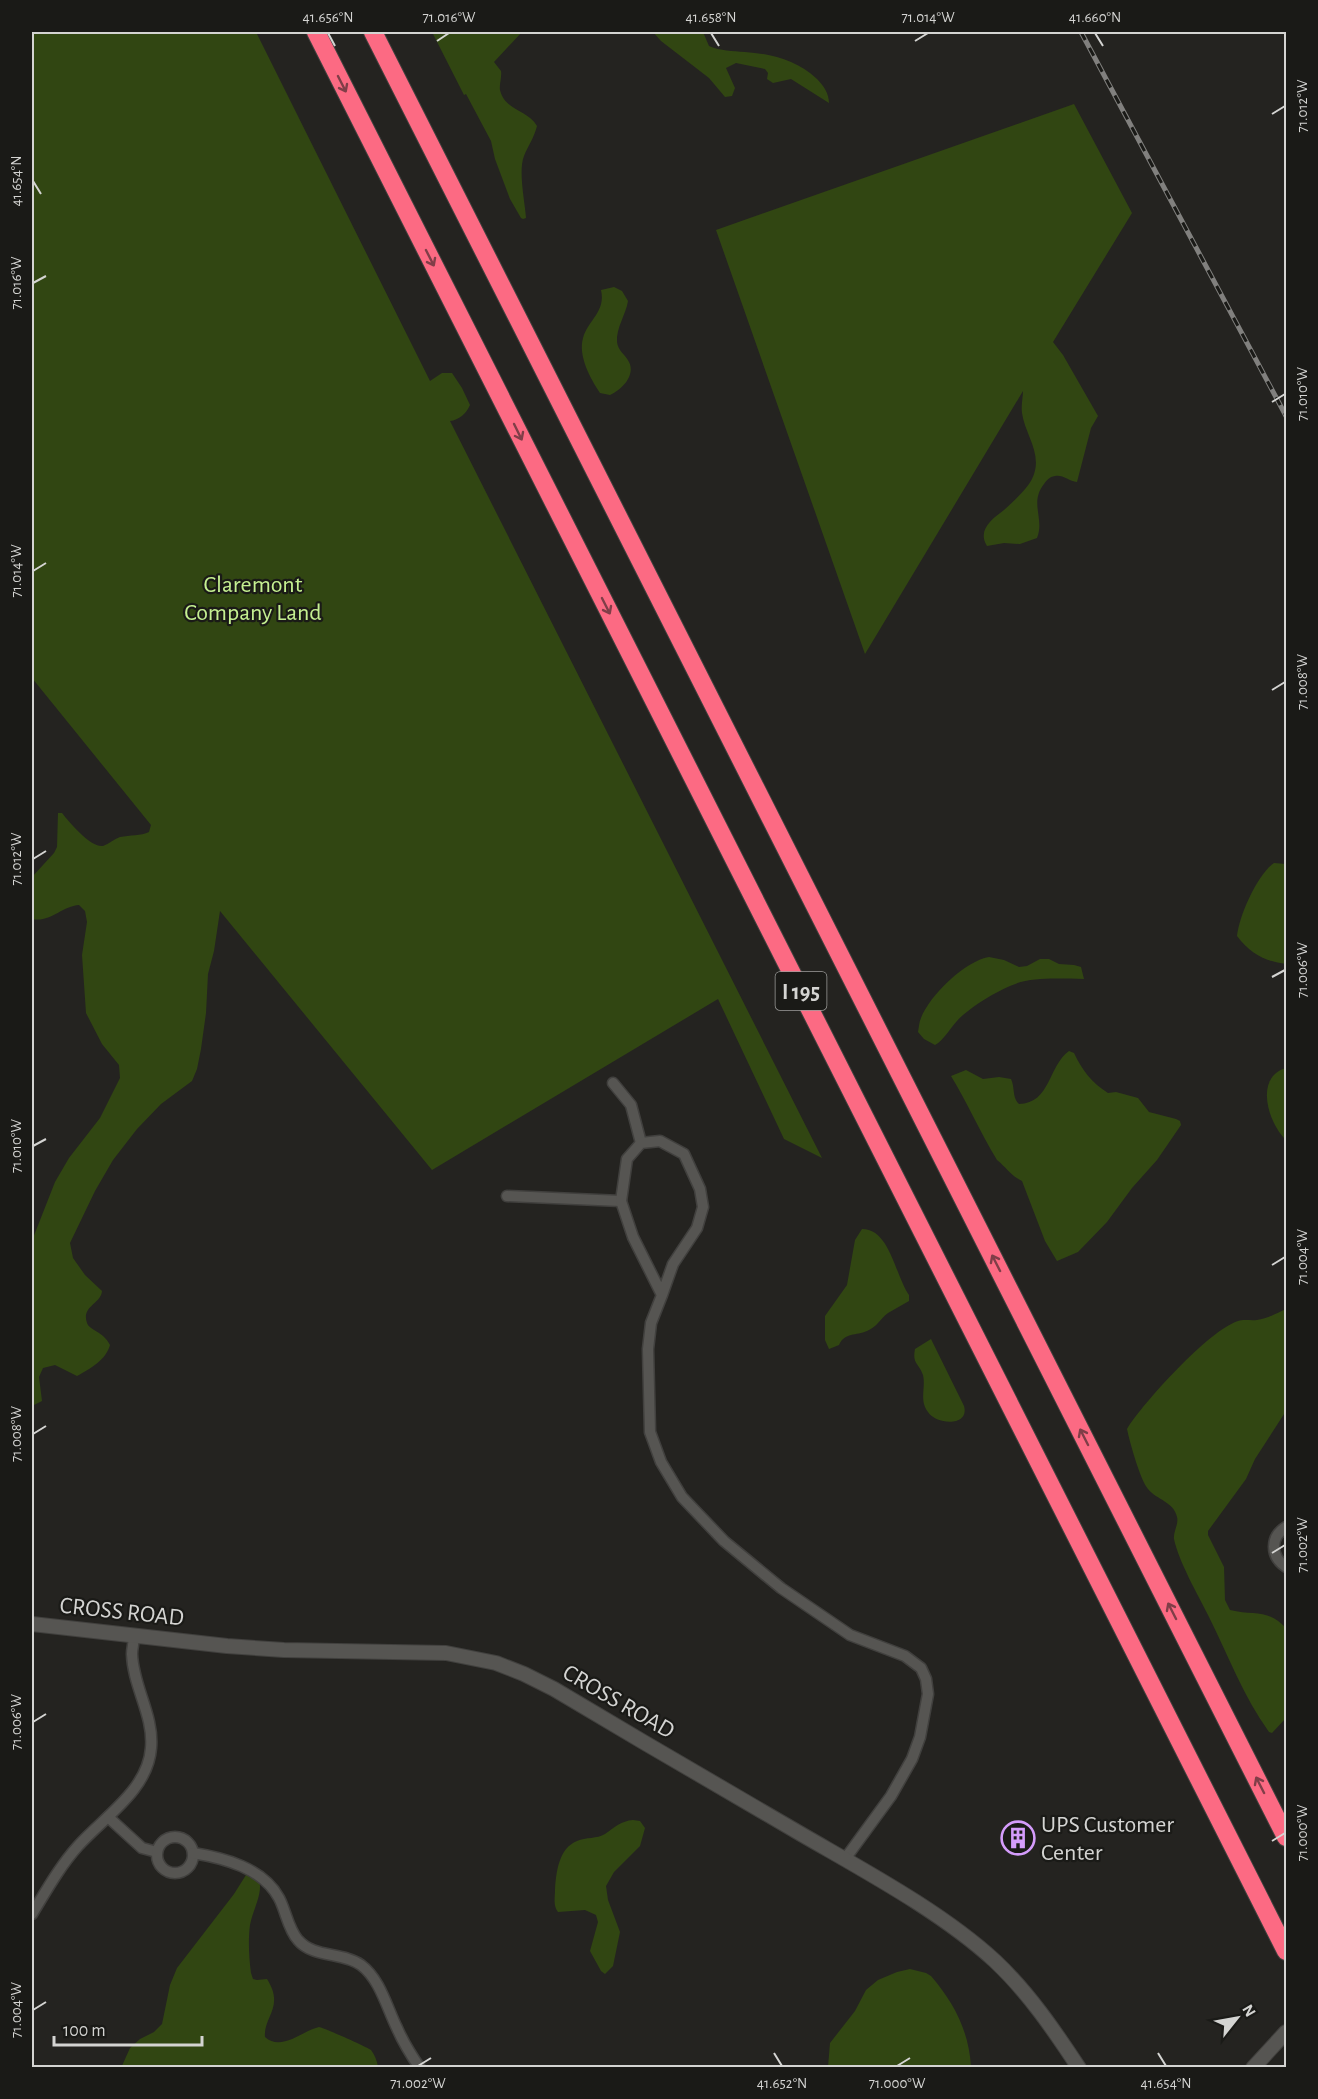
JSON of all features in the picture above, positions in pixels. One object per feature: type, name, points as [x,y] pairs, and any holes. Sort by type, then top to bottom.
[{"type":"highway","name":"I 195","points":[[316,32],[1287,1951]]},
{"type":"highway","name":"I 195","points":[[373,32],[1287,1838]]},
{"type":"street","points":[[614,1083],[632,1105],[641,1143]]},
{"type":"street","points":[[662,1295],[633,1237],[621,1201],[627,1159],[641,1143],[660,1141],[684,1154],[700,1189],[703,1208],[698,1228],[673,1264],[662,1295],[651,1323],[648,1349],[650,1432],[661,1462],[692,1509],[724,1541],[781,1588],[850,1635],[905,1656],[921,1668],[926,1679],[928,1694],[920,1737],[912,1760],[891,1797],[844,1859]]},
{"type":"street","points":[[507,1196],[621,1201]]},
{"type":"street","points":[[1287,1527],[1276,1537],[1274,1548],[1277,1559],[1287,1567]]},
{"type":"street","name":"CROSS ROAD","points":[[32,1624],[284,1650],[446,1653],[496,1663],[524,1674],[554,1689],[844,1859],[930,1912],[994,1960],[1019,1986],[1045,2018],[1079,2067]]},
{"type":"street","points":[[32,1914],[59,1870],[78,1845],[108,1817],[145,1772],[151,1750],[152,1731],[132,1655],[134,1636]]},
{"type":"street","points":[[108,1817],[142,1848],[157,1852]]},
{"type":"street","points":[[173,1837],[184,1839],[192,1847],[193,1852],[191,1865],[181,1873],[175,1874],[163,1869],[159,1864],[157,1852],[162,1842],[173,1837]]},
{"type":"street","points":[[193,1852],[216,1857],[263,1878],[280,1899],[299,1942],[313,1950],[352,1960],[362,1966],[382,1994],[397,2029],[420,2067]]},
{"type":"street","points":[[1253,2067],[1287,2032]]},
{"type":"green space","name":"Claremont Company Land","points":[[32,32],[256,32],[430,381],[442,373],[452,373],[462,388],[470,405],[462,416],[450,421],[822,1158],[784,1139],[718,999],[432,1170],[220,911],[208,974],[201,1049],[192,1081],[161,1104],[137,1129],[113,1160],[70,1243],[73,1258],[85,1275],[102,1291],[87,1313],[87,1323],[110,1345],[101,1360],[77,1376],[55,1365],[43,1368],[39,1377],[42,1401],[32,1406],[33,1238],[55,1182],[69,1158],[100,1118],[120,1078],[119,1065],[102,1044],[86,1013],[82,955],[87,922],[85,911],[79,905],[45,919],[32,919],[32,877],[57,847],[58,813],[62,813],[81,834],[98,846],[103,846],[120,837],[149,832],[151,825],[32,678]]},
{"type":"green space","points":[[432,32],[522,32],[494,62],[501,71],[500,88],[506,102],[528,116],[537,126],[522,162],[526,218],[521,218],[510,199],[495,159],[491,141],[466,94],[464,95]]},
{"type":"green space","points":[[653,32],[703,32],[709,46],[713,48],[765,54],[784,59],[809,72],[820,82],[827,93],[829,103],[791,79],[773,83],[767,79],[768,73],[765,69],[736,63],[726,68],[735,88],[732,96],[725,97],[709,78],[661,41]]},
{"type":"green space","points":[[1074,104],[1132,213],[1053,342],[1098,416],[1091,428],[1077,482],[1053,476],[1044,484],[1037,504],[1039,531],[1037,538],[1020,544],[1004,543],[987,546],[984,535],[987,525],[1023,491],[1032,479],[1035,470],[1035,453],[1022,413],[1023,391],[865,654],[716,230]]},
{"type":"green space","points":[[614,287],[622,291],[628,301],[617,342],[629,362],[631,372],[623,386],[610,395],[600,393],[592,381],[586,367],[582,345],[585,332],[599,310],[601,290]]},
{"type":"green space","points":[[1274,863],[1286,864],[1286,964],[1259,956],[1247,948],[1237,936],[1241,918],[1255,886]]},
{"type":"green space","points":[[989,957],[1004,960],[1019,967],[1027,966],[1040,959],[1049,959],[1059,964],[1081,967],[1084,979],[1046,979],[1018,983],[992,995],[968,1011],[935,1045],[924,1039],[918,1032],[919,1023],[932,999],[959,972]]},
{"type":"green space","points":[[1069,1051],[1074,1053],[1092,1080],[1108,1093],[1116,1092],[1138,1098],[1149,1112],[1176,1119],[1181,1125],[1157,1160],[1132,1188],[1107,1222],[1078,1252],[1057,1261],[1045,1241],[1022,1181],[997,1160],[951,1076],[966,1070],[983,1079],[999,1077],[1011,1079],[1017,1102],[1019,1104],[1029,1102],[1043,1091],[1057,1065]]},
{"type":"green space","points":[[1286,1068],[1286,1140],[1274,1123],[1267,1101],[1267,1090],[1276,1073]]},
{"type":"green space","points":[[862,1229],[879,1236],[891,1254],[909,1295],[909,1301],[888,1313],[870,1329],[848,1336],[839,1345],[829,1349],[825,1340],[825,1316],[847,1285],[855,1240]]},
{"type":"green space","points":[[1286,1309],[1286,1411],[1255,1459],[1246,1479],[1208,1531],[1224,1567],[1225,1600],[1230,1610],[1266,1615],[1286,1628],[1286,1718],[1272,1733],[1269,1732],[1244,1690],[1189,1577],[1174,1539],[1177,1525],[1175,1512],[1169,1504],[1152,1493],[1145,1484],[1127,1429],[1147,1402],[1194,1352],[1211,1338],[1238,1321],[1261,1319]]},
{"type":"green space","points":[[931,1339],[964,1406],[965,1413],[957,1421],[938,1420],[925,1407],[923,1375],[915,1361],[914,1354],[915,1349]]},
{"type":"green space","points":[[640,1821],[645,1828],[640,1846],[614,1872],[606,1886],[608,1900],[620,1932],[613,1966],[605,1974],[590,1951],[598,1922],[596,1915],[585,1910],[558,1912],[555,1904],[555,1883],[562,1855],[571,1844],[602,1836],[622,1823]]},
{"type":"green space","points":[[253,1870],[258,1876],[260,1890],[249,1931],[251,1973],[253,1979],[267,1979],[274,1997],[265,2037],[271,2041],[285,2041],[319,2027],[371,2050],[378,2067],[121,2068],[130,2048],[162,2024],[170,1985],[177,1968],[246,1875]]},
{"type":"green space","points":[[910,1969],[931,1976],[947,1997],[964,2030],[971,2067],[828,2067],[830,2043],[855,2011],[866,1990],[878,1980]]},
{"type":"railway","points":[[1081,32],[1286,416]]},
{"type":"place","name":"UPS Customer Center","points":[[1018,1838]]}]
